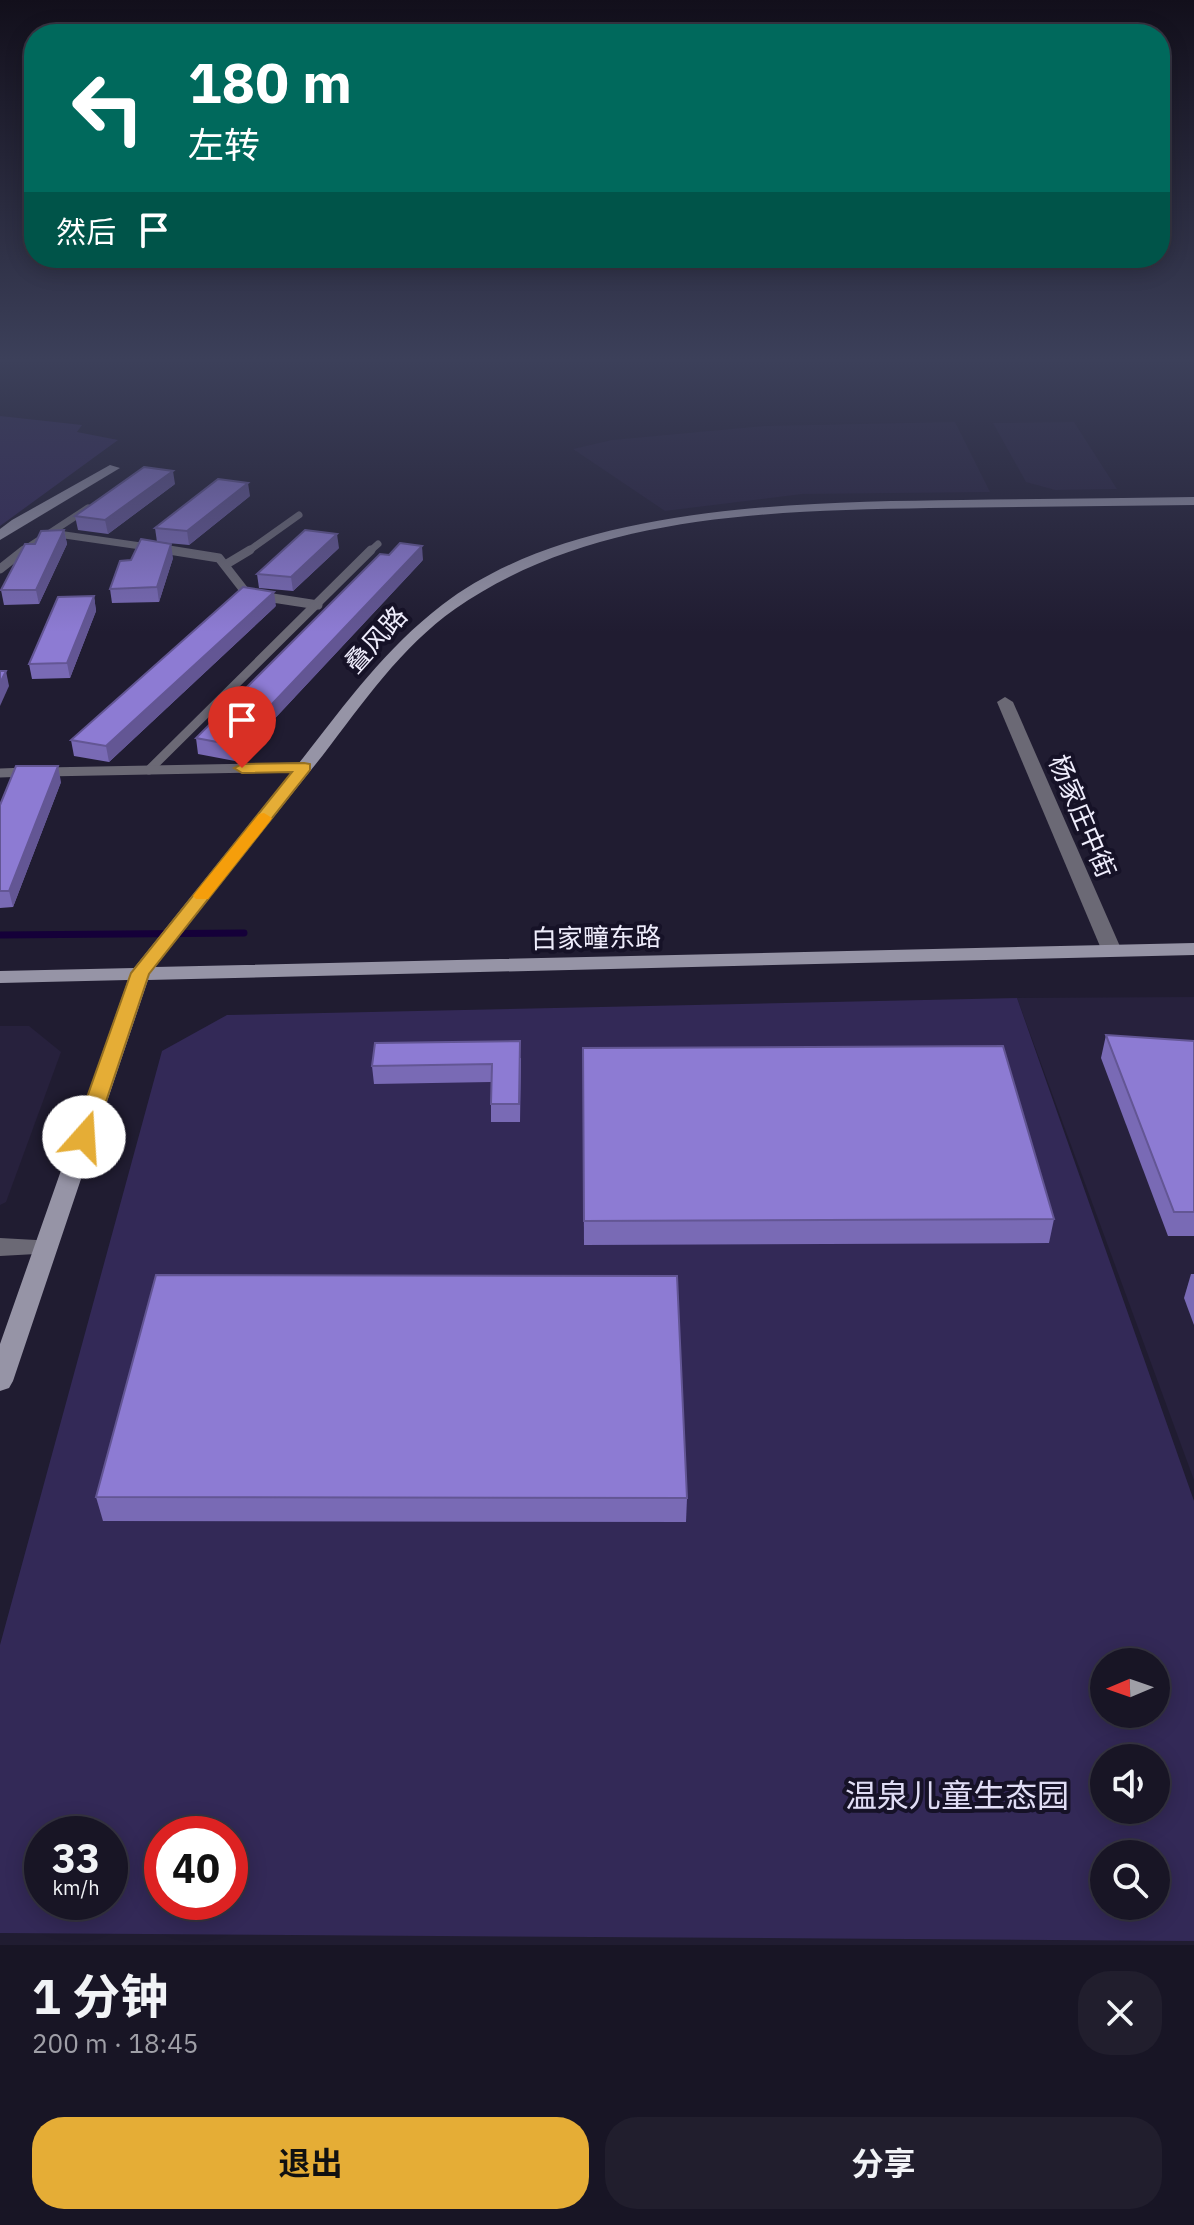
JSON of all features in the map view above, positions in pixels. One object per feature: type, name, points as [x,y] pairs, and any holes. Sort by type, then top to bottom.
[{"type":"street","points":[[0,536],[17,523],[114,468]]},
{"type":"street","name":"叠风路","points":[[0,1381],[140,973],[393,655],[437,613],[460,597],[544,557],[618,533],[690,519],[790,508],[1194,501]]},
{"type":"street","name":"杨家庄中街","points":[[1005,702],[1112,951]]},
{"type":"street","name":"白家疃东路","points":[[0,977],[1194,949]]},
{"type":"street","points":[[0,1247],[46,1247]]},
{"type":"lane","points":[[0,569],[48,532],[99,501]]},
{"type":"lane","points":[[225,565],[245,557],[281,524],[299,515]]},
{"type":"lane","points":[[48,532],[219,558],[247,594],[318,605]]},
{"type":"lane","points":[[149,770],[378,544]]},
{"type":"lane","points":[[0,773],[304,767]]},
{"type":"shaded area","points":[[576,451],[969,451],[990,492],[802,494],[665,511]]},
{"type":"shaded area","points":[[1009,451],[1092,451],[1117,489],[1055,490],[1026,482]]},
{"type":"shaded area","points":[[1194,997],[1194,1480],[1017,998]]},
{"type":"shaded area","points":[[0,1026],[29,1026],[61,1052],[6,1202],[0,1205]]},
{"type":"green space","points":[[0,451],[103,451],[0,526]]},
{"type":"green space","name":"温泉儿童生态园","points":[[1017,998],[1194,1501],[1194,1941],[0,1933],[0,1645],[162,1051],[227,1015]]},
{"type":"building","points":[[144,467],[173,471],[105,520],[75,516]]},
{"type":"building","points":[[218,479],[248,483],[187,531],[155,528]]},
{"type":"building","points":[[64,530],[36,590],[1,590],[25,544],[35,544],[41,531]]},
{"type":"building","points":[[305,530],[337,534],[291,577],[257,574]]},
{"type":"building","points":[[141,539],[171,544],[157,587],[110,589],[120,561],[131,560]]},
{"type":"building","points":[[400,543],[422,546],[233,745],[196,738],[380,554],[389,555]]},
{"type":"building","points":[[243,587],[274,592],[106,746],[71,740]]},
{"type":"building","points":[[94,596],[67,663],[29,664],[58,597]]},
{"type":"building","points":[[16,766],[58,766],[9,891],[0,891],[0,805]]},
{"type":"building","points":[[1106,1035],[1194,1041],[1194,1212],[1174,1212]]},
{"type":"building","points":[[520,1041],[519,1104],[491,1104],[492,1064],[372,1066],[375,1043]]},
{"type":"building","points":[[1003,1046],[1054,1219],[584,1221],[583,1048]]},
{"type":"building","points":[[156,1275],[677,1276],[687,1498],[96,1497]]},
{"type":"waterway","points":[[0,935],[244,933]]},
{"type":"slow traffic","points":[[202,896],[264,818]]},
{"type":"route","points":[[84,1137],[140,973],[304,767],[242,768]]}]
